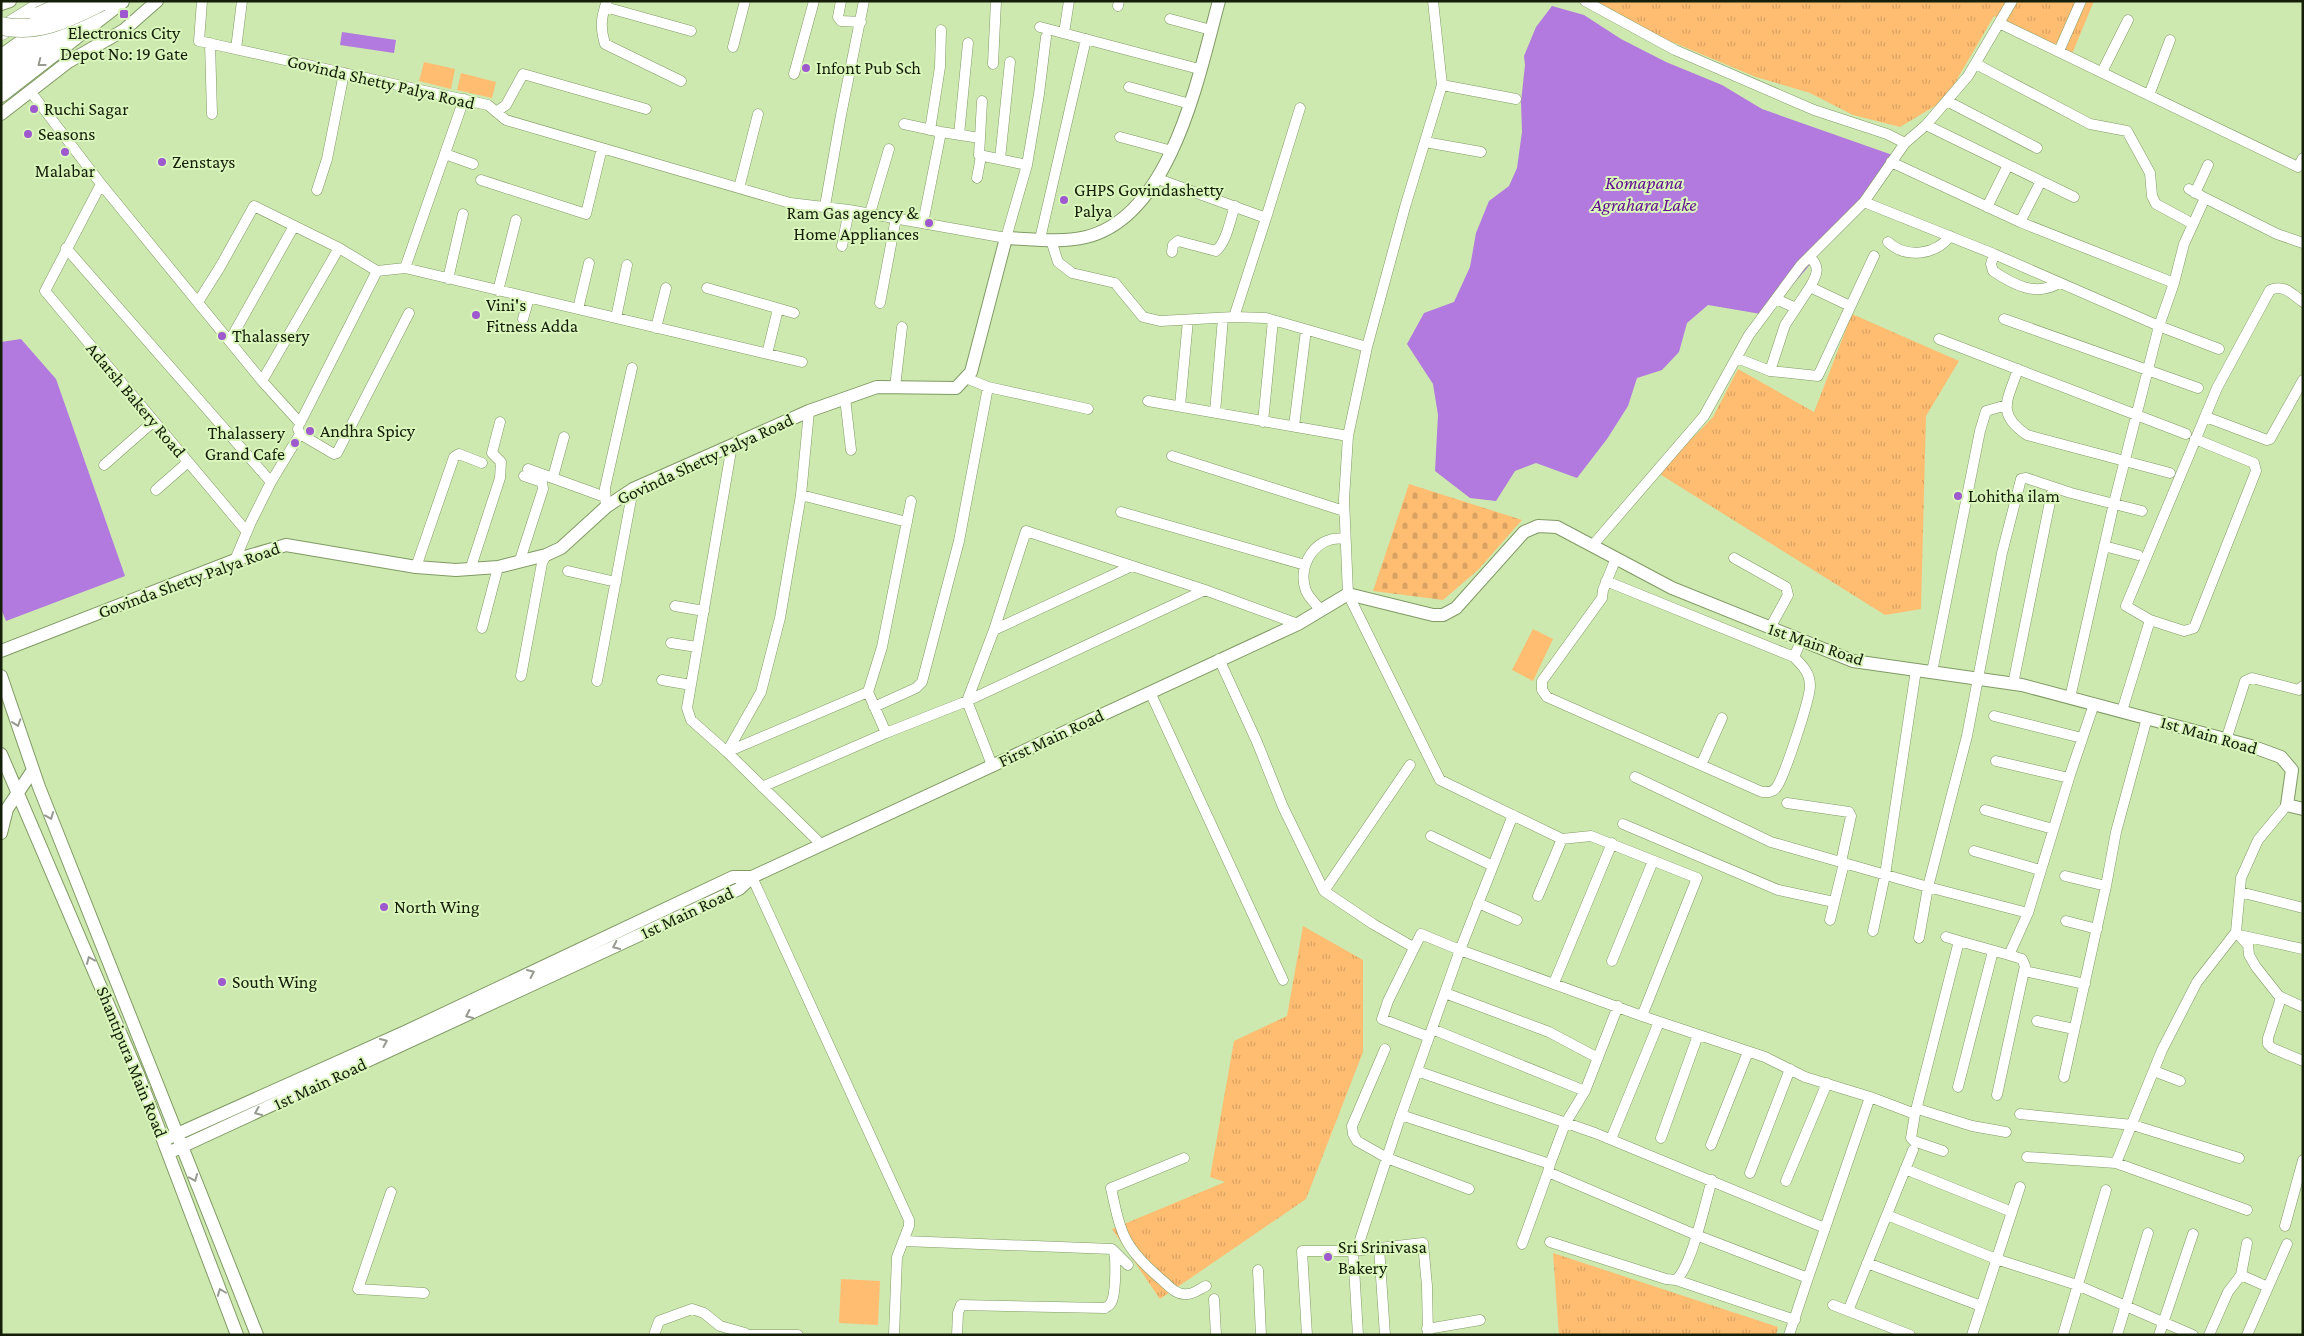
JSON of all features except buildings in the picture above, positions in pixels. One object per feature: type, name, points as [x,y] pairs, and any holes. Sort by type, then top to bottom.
[{"type":"highway","points":[[1,31],[50,1]]},
{"type":"highway","points":[[1,15],[14,17],[38,16],[74,1]]},
{"type":"highway","points":[[1,58],[38,33],[74,1]]},
{"type":"highway","points":[[1,94],[121,1]]},
{"type":"highway","points":[[1,26],[19,29],[54,24],[102,2]]},
{"type":"highway","points":[[1,74],[102,2]]},
{"type":"street","points":[[1,4],[10,1]]},
{"type":"street","points":[[1,114],[68,62],[124,30],[157,1]]},
{"type":"street","points":[[202,1],[199,41],[210,43],[212,114]]},
{"type":"street","points":[[236,49],[242,1]]},
{"type":"street","points":[[733,47],[745,1]]},
{"type":"street","points":[[794,74],[814,1]]},
{"type":"street","points":[[841,1],[838,16],[841,21],[860,22]]},
{"type":"street","points":[[825,206],[864,1]]},
{"type":"street","points":[[993,64],[996,1]]},
{"type":"street","points":[[1064,33],[1069,1]]},
{"type":"street","name":"Govinda Shetty Palya Road","points":[[210,43],[488,105],[506,120],[790,203],[825,206],[1006,238],[1045,240],[1086,237],[1108,228],[1138,203],[1158,179],[1172,151],[1190,104],[1219,1]]},
{"type":"street","points":[[1433,1],[1442,85],[1367,347],[1348,436],[1344,510],[1348,594],[1440,780],[1562,839],[1591,836],[1697,878],[1642,1016]]},
{"type":"street","points":[[1585,1],[1675,50],[1814,110],[1887,134],[1905,143]]},
{"type":"street","points":[[1592,546],[1704,416],[1749,335],[1809,257],[1864,202],[1905,143],[1947,101],[1976,64],[2012,1]]},
{"type":"street","points":[[2059,51],[2081,1]]},
{"type":"street","points":[[680,81],[605,44],[601,31],[602,16],[606,4],[690,31]]},
{"type":"street","points":[[1170,19],[1211,30]]},
{"type":"street","points":[[2102,72],[2128,20]]},
{"type":"street","points":[[1999,23],[2298,167],[2303,158]]},
{"type":"street","points":[[1040,27],[1200,69]]},
{"type":"street","points":[[923,223],[936,131],[941,30]]},
{"type":"street","points":[[1046,37],[1027,165],[971,372],[966,378],[988,386],[1088,409]]},
{"type":"street","points":[[1086,39],[1045,240],[1058,262],[1072,273],[1115,283],[1143,317],[1160,321],[1234,317],[1266,318],[1367,347]]},
{"type":"street","points":[[2149,95],[2170,40]]},
{"type":"street","points":[[959,135],[968,43]]},
{"type":"street","points":[[1000,160],[1010,62]]},
{"type":"street","points":[[1976,64],[2090,124],[2127,131],[2150,173],[2152,196],[2156,204],[2193,224]]},
{"type":"street","points":[[317,190],[327,160],[344,73]]},
{"type":"street","points":[[496,112],[506,105],[523,74],[646,109]]},
{"type":"street","points":[[1442,85],[1516,99]]},
{"type":"street","points":[[1129,88],[1190,104]]},
{"type":"street","points":[[30,91],[101,184],[262,381],[300,422]]},
{"type":"street","points":[[405,268],[464,99]]},
{"type":"street","points":[[977,178],[981,156],[979,155],[982,101]]},
{"type":"street","points":[[1947,101],[2037,148]]},
{"type":"street","points":[[1234,317],[1300,108]]},
{"type":"street","points":[[739,188],[758,114]]},
{"type":"street","points":[[904,124],[980,138]]},
{"type":"street","points":[[1926,124],[2074,197]]},
{"type":"street","points":[[1120,137],[1172,151]]},
{"type":"street","points":[[1425,142],[1481,152]]},
{"type":"street","points":[[481,180],[586,214],[602,148]]},
{"type":"street","points":[[870,214],[889,150]]},
{"type":"street","points":[[445,154],[473,164]]},
{"type":"street","points":[[981,156],[1027,165]]},
{"type":"street","points":[[1891,162],[2020,222],[2174,283]]},
{"type":"street","points":[[1987,207],[2008,165]]},
{"type":"street","points":[[2208,165],[2192,191],[2277,234],[2303,243]]},
{"type":"street","points":[[1158,179],[1266,218]]},
{"type":"street","points":[[2020,222],[2041,181]]},
{"type":"street","points":[[101,184],[66,248],[271,482]]},
{"type":"street","points":[[2070,698],[2124,460],[2159,326],[2174,283],[2184,244],[2205,198]]},
{"type":"street","points":[[1864,202],[1994,254],[2159,326],[2219,349]]},
{"type":"street","points":[[198,302],[220,268],[254,206],[339,248],[378,271],[405,268],[802,362]]},
{"type":"street","points":[[1172,252],[1178,241],[1216,252],[1226,235],[1235,206]]},
{"type":"street","points":[[842,246],[849,210]]},
{"type":"street","points":[[448,278],[463,214]]},
{"type":"street","points":[[880,303],[896,218]]},
{"type":"street","points":[[498,291],[516,220]]},
{"type":"street","points":[[230,340],[294,226]]},
{"type":"street","points":[[1888,242],[1894,247],[1919,253],[1938,247],[1950,236]]},
{"type":"street","name":"Adarsh Bakery Road","points":[[66,248],[45,291],[247,532]]},
{"type":"street","points":[[262,381],[339,248]]},
{"type":"street","points":[[1994,254],[1991,264],[1993,271],[2015,284],[2038,290],[2048,290],[2058,283]]},
{"type":"street","points":[[1737,358],[1770,371],[1796,372],[1818,376],[1874,256]]},
{"type":"street","points":[[1770,371],[1785,325],[1810,287],[1817,266],[1816,262],[1809,257]]},
{"type":"street","points":[[578,310],[588,263]]},
{"type":"street","points":[[616,318],[627,265]]},
{"type":"street","points":[[378,271],[297,425],[300,434],[334,454],[337,453],[408,313]]},
{"type":"street","points":[[1810,287],[1850,306]]},
{"type":"street","points":[[656,328],[666,288]]},
{"type":"street","points":[[707,288],[794,313]]},
{"type":"street","points":[[2195,439],[2254,463],[2256,470],[2194,628],[2184,631],[2150,620],[2126,606],[2195,439],[2206,417],[2217,388],[2270,290],[2283,288],[2303,302]]},
{"type":"street","points":[[524,319],[529,298]]},
{"type":"street","points":[[1776,299],[1796,308]]},
{"type":"street","points":[[767,354],[778,309]]},
{"type":"street","points":[[1215,412],[1224,318]]},
{"type":"street","points":[[2004,319],[2198,388]]},
{"type":"street","points":[[1180,406],[1188,320]]},
{"type":"street","points":[[1263,422],[1273,320]]},
{"type":"street","points":[[894,387],[902,327]]},
{"type":"street","points":[[1294,426],[1306,330]]},
{"type":"street","points":[[1939,339],[2136,413],[2186,434]]},
{"type":"street","points":[[606,502],[604,488],[632,368]]},
{"type":"street","points":[[2018,369],[2007,405],[2007,417],[2015,427],[2027,435],[2170,473]]},
{"type":"street","name":"Govinda Shetty Palya Road","points":[[1,652],[10,646],[235,560],[286,545],[416,567],[470,570],[498,567],[546,555],[561,548],[606,502],[810,411],[876,387],[956,388],[966,378]]},
{"type":"street","points":[[2206,417],[2266,440],[2270,439],[2303,380]]},
{"type":"street","points":[[874,707],[916,688],[922,682],[959,541],[988,386]]},
{"type":"street","points":[[845,398],[851,450]]},
{"type":"street","points":[[1148,401],[1348,436]]},
{"type":"street","points":[[1932,672],[1980,431],[1986,411],[2007,405]]},
{"type":"street","points":[[728,752],[762,692],[787,585],[801,495],[810,411]]},
{"type":"street","points":[[104,465],[154,421]]},
{"type":"street","points":[[470,570],[500,478],[501,462],[492,453],[500,422]]},
{"type":"street","points":[[235,560],[271,482],[300,434]]},
{"type":"street","points":[[554,477],[564,437]]},
{"type":"street","points":[[732,445],[687,708],[691,720],[728,752],[821,844]]},
{"type":"street","points":[[416,567],[454,457],[459,454],[482,463]]},
{"type":"street","points":[[1172,456],[1344,510]]},
{"type":"street","points":[[156,490],[188,462]]},
{"type":"street","points":[[520,560],[543,489],[542,482],[526,473],[554,477],[606,502]]},
{"type":"street","points":[[1919,938],[1928,887],[1967,736],[2019,482],[2026,478],[2142,512]]},
{"type":"street","points":[[2013,684],[2053,487]]},
{"type":"street","points":[[597,681],[633,489]]},
{"type":"street","points":[[801,495],[906,522]]},
{"type":"street","points":[[886,733],[868,692],[882,647],[911,501]]},
{"type":"street","points":[[1120,512],[1305,565]]},
{"type":"street","name":"1st Main Road","points":[[1348,594],[1433,615],[1443,615],[1456,608],[1524,532],[1538,526],[1557,527],[1672,588],[1854,661],[2013,684],[2122,711],[2281,757],[2292,770],[2287,806]]},
{"type":"street","points":[[992,765],[967,701],[994,630],[1026,531],[1205,590],[1298,624]]},
{"type":"street","points":[[1321,610],[1306,593],[1304,583],[1305,565],[1312,551],[1321,542],[1335,537],[1345,539]]},
{"type":"street","points":[[2104,546],[2138,555]]},
{"type":"street","points":[[521,676],[542,563],[546,555]]},
{"type":"street","points":[[1606,581],[1794,657],[1807,670],[1810,687],[1790,757],[1776,790],[1762,792],[1547,697],[1542,690],[1542,681],[1602,598],[1606,581],[1616,558]]},
{"type":"street","points":[[1734,558],[1786,587],[1788,595],[1770,628]]},
{"type":"street","points":[[994,630],[1132,566]]},
{"type":"street","points":[[482,628],[498,567]]},
{"type":"street","points":[[568,572],[616,582]]},
{"type":"street","points":[[762,787],[886,733],[967,701],[1205,590]]},
{"type":"street","name":"First Main Road","points":[[752,876],[1298,624],[1348,594]]},
{"type":"street","points":[[675,606],[704,610]]},
{"type":"street","points":[[2122,711],[2150,620]]},
{"type":"street","points":[[1794,657],[1801,641]]},
{"type":"street","points":[[671,643],[697,647]]},
{"type":"street","points":[[1219,659],[1257,742],[1283,807],[1324,891],[1372,924],[1413,947]]},
{"type":"street","points":[[1873,931],[1885,875],[1916,670]]},
{"type":"street","points":[[1,676],[33,770],[256,1335]]},
{"type":"street","points":[[2226,740],[2245,681],[2252,678],[2299,690],[2303,686]]},
{"type":"street","points":[[662,680],[691,684]]},
{"type":"street","points":[[728,752],[868,692]]},
{"type":"street","points":[[1150,692],[1283,980]]},
{"type":"street","points":[[2009,955],[2028,913],[2069,778],[2094,704]]},
{"type":"street","points":[[1994,716],[2082,738]]},
{"type":"street","points":[[1701,765],[1722,718]]},
{"type":"street","points":[[2064,1077],[2097,930],[2116,832],[2147,718]]},
{"type":"street","points":[[1996,761],[2069,778]]},
{"type":"street","name":"Shantipura Main Road","points":[[2,762],[33,826],[128,1050],[237,1335]]},
{"type":"street","points":[[1324,891],[1410,765]]},
{"type":"street","points":[[1,833],[7,809],[33,770]]},
{"type":"street","points":[[1635,777],[1771,842],[1928,887],[2028,913]]},
{"type":"street","points":[[1787,803],[1849,812],[1851,816],[1830,920]]},
{"type":"street","points":[[2116,1163],[2162,1050],[2197,982],[2237,933],[2241,878],[2258,840],[2287,806],[2303,809]]},
{"type":"street","points":[[1985,810],[2053,829]]},
{"type":"street","points":[[1358,1335],[1355,1250],[1400,1115],[1460,950],[1513,815]]},
{"type":"street","points":[[1623,824],[1778,890],[1834,902]]},
{"type":"street","points":[[1431,836],[1493,866]]},
{"type":"street","points":[[1538,896],[1562,839]]},
{"type":"street","points":[[1554,983],[1612,843]]},
{"type":"street","points":[[1974,851],[2040,870]]},
{"type":"street","points":[[1612,961],[1653,861]]},
{"type":"street","points":[[752,876],[905,1210],[909,1226],[897,1257],[894,1335]]},
{"type":"street","name":"1st Main Road","points":[[164,1140],[414,1028],[733,878],[752,876]]},
{"type":"street","name":"1st Main Road","points":[[168,1153],[739,889],[752,876]]},
{"type":"street","points":[[2065,876],[2106,886]]},
{"type":"street","points":[[2240,892],[2303,908]]},
{"type":"street","points":[[1478,903],[1517,920]]},
{"type":"street","points":[[2066,921],[2097,930]]},
{"type":"street","points":[[2237,933],[2303,949]]},
{"type":"street","points":[[2237,933],[2248,946],[2249,955],[2256,967],[2279,996],[2303,1007]]},
{"type":"street","points":[[1585,1091],[1430,1033],[1382,1020],[1388,1001],[1421,934],[1642,1016],[1748,1052],[1827,1083],[1917,1111],[1972,1126],[2006,1132]]},
{"type":"street","points":[[1946,937],[2009,955],[2025,962],[1997,1095]]},
{"type":"street","points":[[1943,1151],[1910,1138],[1959,941]]},
{"type":"street","points":[[1958,1087],[1993,951]]},
{"type":"street","points":[[2024,971],[2085,984]]},
{"type":"street","points":[[1445,993],[1549,1032],[1598,1058]]},
{"type":"street","points":[[2279,996],[2280,1001],[2268,1038],[2268,1044],[2272,1048],[2303,1062]]},
{"type":"street","points":[[1522,1244],[1565,1124],[1585,1091],[1618,1006]]},
{"type":"street","points":[[2037,1021],[2074,1029]]},
{"type":"street","points":[[1611,1139],[1659,1022]]},
{"type":"street","points":[[1660,1138],[1698,1035]]},
{"type":"street","points":[[1385,1049],[1352,1126],[1353,1134],[1357,1141],[1387,1158],[1468,1188]]},
{"type":"street","points":[[1711,1145],[1748,1052]]},
{"type":"street","points":[[1750,1173],[1790,1069]]},
{"type":"street","points":[[1417,1071],[1611,1139],[1825,1228]]},
{"type":"street","points":[[2154,1071],[2180,1081]]},
{"type":"street","points":[[1786,1181],[1827,1083]]},
{"type":"street","points":[[1789,1335],[1870,1097]]},
{"type":"street","points":[[2020,1114],[2132,1125],[2239,1158]]},
{"type":"street","points":[[1400,1115],[1549,1168],[1696,1235],[1808,1278]]},
{"type":"street","points":[[1848,1311],[1913,1150]]},
{"type":"street","points":[[2027,1157],[2116,1163],[2247,1210]]},
{"type":"street","points":[[1184,1158],[1111,1188],[1119,1227],[1129,1246],[1141,1262],[1177,1293],[1188,1294],[1206,1286]]},
{"type":"street","points":[[2285,1226],[2300,1179],[2303,1160]]},
{"type":"street","points":[[1906,1169],[2012,1212]]},
{"type":"street","points":[[1676,1280],[1682,1275],[1712,1180]]},
{"type":"street","points":[[1972,1335],[2020,1188]]},
{"type":"street","points":[[2063,1335],[2106,1190]]},
{"type":"street","points":[[391,1192],[358,1288],[424,1293]]},
{"type":"street","points":[[1887,1215],[1996,1259],[2077,1285],[2193,1335]]},
{"type":"street","points":[[2117,1335],[2148,1232]]},
{"type":"street","points":[[2159,1335],[2193,1234]]},
{"type":"street","points":[[904,1241],[1112,1249],[1128,1264]]},
{"type":"street","points":[[1550,1242],[1666,1279],[1676,1280],[1795,1320]]},
{"type":"street","points":[[1308,1335],[1302,1251],[1355,1250],[1423,1243],[1427,1286],[1428,1332],[1480,1320]]},
{"type":"street","points":[[2209,1335],[2228,1292],[2241,1276],[2247,1243]]},
{"type":"street","points":[[2248,1335],[2287,1244]]},
{"type":"street","points":[[1379,1247],[1385,1335]]},
{"type":"street","points":[[957,1335],[958,1313],[961,1305],[1105,1308],[1112,1302],[1114,1252]]},
{"type":"street","points":[[1114,1274],[1128,1264],[1141,1262]]},
{"type":"street","points":[[1867,1263],[1981,1306]]},
{"type":"street","points":[[1258,1270],[1260,1335]]},
{"type":"street","points":[[2241,1276],[2268,1287]]},
{"type":"street","points":[[1214,1299],[1216,1335]]},
{"type":"street","points":[[1833,1305],[1910,1335]]},
{"type":"street","points":[[654,1335],[659,1321],[692,1309],[704,1313],[720,1326],[745,1334],[798,1335]]},
{"type":"green space","points":[[1594,1],[2094,1],[2072,54],[1994,16],[1945,100],[1900,127],[1853,115],[1810,93],[1756,77],[1665,39]]},
{"type":"green space","points":[[424,62],[455,69],[451,89],[419,81]]},
{"type":"green space","points":[[461,73],[496,82],[492,98],[457,90]]},
{"type":"green space","points":[[1852,314],[1959,361],[1926,416],[1921,609],[1885,615],[1658,473],[1713,417],[1738,369],[1814,412]]},
{"type":"green space","points":[[1409,484],[1522,520],[1478,570],[1443,600],[1373,591]]},
{"type":"green space","points":[[1533,629],[1553,639],[1533,681],[1512,670]]},
{"type":"green space","points":[[1303,926],[1363,960],[1363,1052],[1306,1199],[1160,1299],[1112,1229],[1225,1182],[1210,1177],[1234,1041],[1287,1016]]},
{"type":"green space","points":[[1553,1253],[1778,1327],[1776,1335],[1559,1335]]},
{"type":"green space","points":[[841,1279],[880,1281],[878,1325],[839,1323]]},
{"type":"water","name":"Komapana Agrahara Lake","points":[[1552,6],[1584,15],[1621,39],[1666,62],[1722,85],[1762,109],[1901,158],[1767,315],[1708,305],[1687,323],[1679,352],[1662,370],[1637,378],[1628,406],[1607,439],[1577,478],[1536,463],[1515,471],[1496,501],[1470,498],[1435,471],[1438,415],[1433,384],[1407,344],[1424,313],[1454,302],[1470,267],[1476,233],[1489,201],[1509,186],[1517,168],[1522,132],[1521,102],[1525,65],[1524,56],[1536,27]]},
{"type":"water","points":[[342,32],[396,40],[394,53],[340,45]]},
{"type":"water","points":[[21,339],[56,379],[125,576],[6,621],[1,609],[1,342]]},
{"type":"place","name":"Electronics City Depot No: 19 Gate","points":[[124,14]]},
{"type":"place","name":"Infont Pub Sch","points":[[806,68]]},
{"type":"place","name":"Ruchi Sagar","points":[[34,109]]},
{"type":"place","name":"Seasons","points":[[28,134]]},
{"type":"place","name":"Malabar","points":[[65,152]]},
{"type":"place","name":"Zenstays","points":[[162,162]]},
{"type":"place","name":"GHPS Govindashetty Palya","points":[[1064,200]]},
{"type":"place","name":"Ram Gas agency & Home Appliances","points":[[929,223]]},
{"type":"place","name":"Vini's Fitness Adda","points":[[476,315]]},
{"type":"place","name":"Thalassery","points":[[222,336]]},
{"type":"place","name":"Andhra Spicy","points":[[310,431]]},
{"type":"place","name":"Thalassery Grand Cafe","points":[[295,443]]},
{"type":"place","name":"Lohitha ilam","points":[[1958,496]]},
{"type":"place","name":"North Wing","points":[[384,907]]},
{"type":"place","name":"South Wing","points":[[222,982]]},
{"type":"place","name":"Sri Srinivasa Bakery","points":[[1328,1257]]}]
